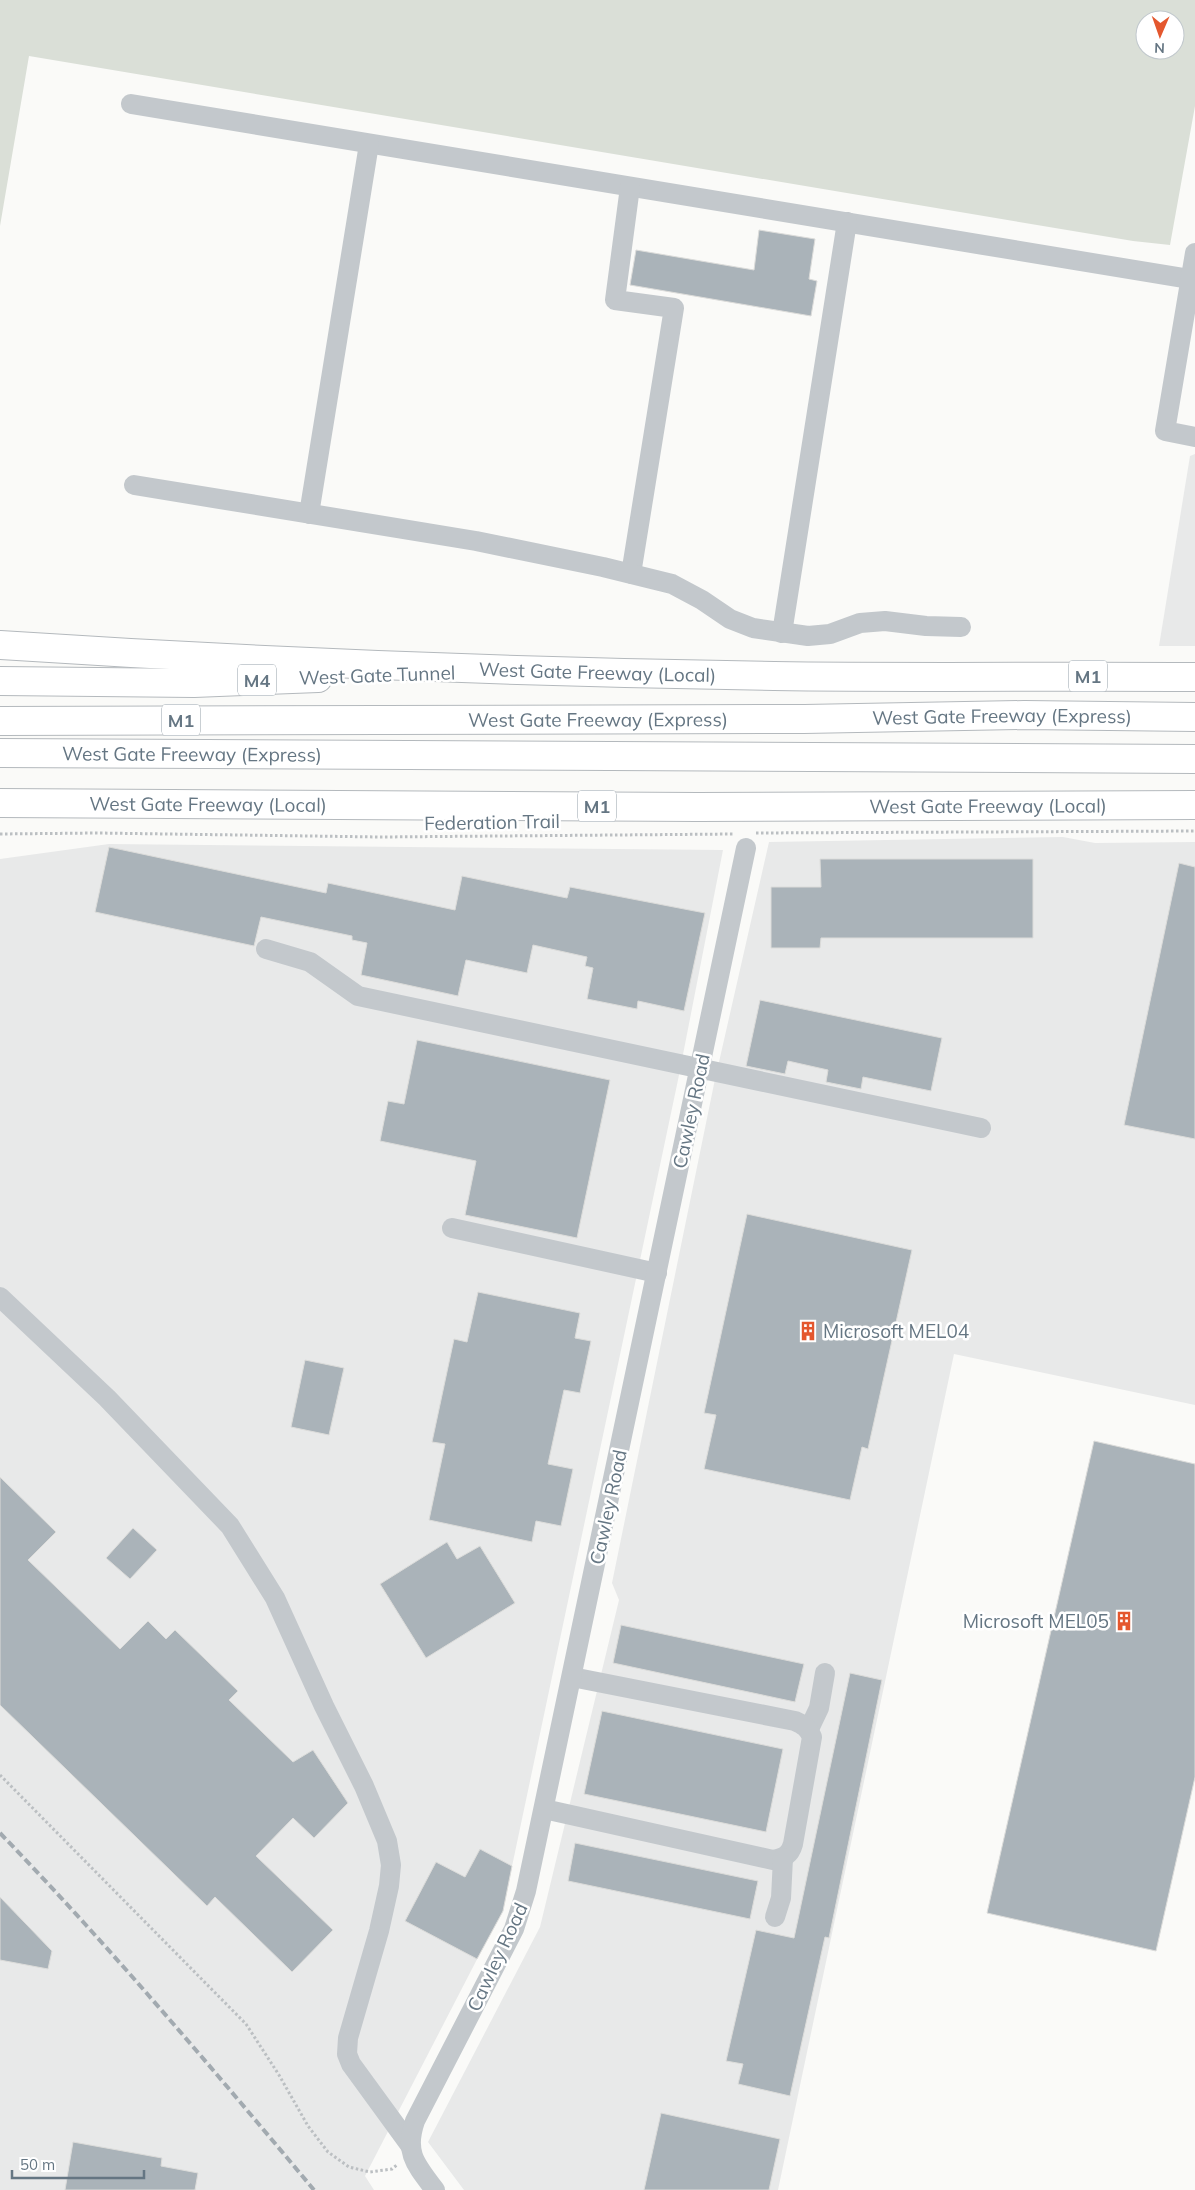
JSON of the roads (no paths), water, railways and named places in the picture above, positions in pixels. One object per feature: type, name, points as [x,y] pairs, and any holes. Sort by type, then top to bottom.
[{"type":"highway","name":"West Gate Freeway (Local)","points":[[0,646],[129,654],[514,669],[776,676],[1195,677]]},
{"type":"highway","name":"West Gate Tunnel","points":[[0,681],[194,683],[514,669]]},
{"type":"highway","name":"West Gate Freeway (Express)","points":[[0,721],[785,719],[1024,715],[1195,717]]},
{"type":"highway","name":"West Gate Freeway (Express)","points":[[0,753],[1195,759]]},
{"type":"highway","name":"West Gate Freeway (Local)","points":[[0,803],[678,807],[1195,805]]},
{"type":"street","points":[[131,104],[1193,280]]},
{"type":"street","points":[[309,514],[369,144]]},
{"type":"street","points":[[630,187],[615,300],[674,308],[631,574]]},
{"type":"street","points":[[782,632],[847,222]]},
{"type":"street","points":[[1195,253],[1193,280],[1165,431],[1195,437]]},
{"type":"street","points":[[134,485],[476,541],[631,574],[672,584],[702,600],[730,619],[753,628],[808,636],[830,634],[860,623],[884,620],[926,626],[961,627]]},
{"type":"street","name":"Cawley Road","points":[[411,2150],[411,2134],[415,2121],[514,1929],[526,1891],[657,1274],[746,838]]},
{"type":"street","points":[[266,949],[310,962],[358,996],[981,1128]]},
{"type":"street","points":[[452,1228],[657,1274]]},
{"type":"street","points":[[0,1297],[107,1398],[230,1526],[275,1598],[324,1706],[364,1786],[387,1841],[391,1865],[389,1886],[379,1931],[356,2007],[348,2038],[347,2054],[351,2064],[411,2150],[435,2190]]},
{"type":"street","points":[[809,1729],[819,1708],[824,1673]]},
{"type":"street","points":[[544,1809],[773,1860],[783,1858],[791,1852],[793,1844],[812,1738],[809,1729],[795,1721],[572,1677]]},
{"type":"street","points":[[776,1917],[781,1898],[783,1858]]},
{"type":"railway","points":[[0,1833],[121,1964],[199,2053],[314,2190]]},
{"type":"place","name":"Microsoft MEL04","points":[[808,1331]]},
{"type":"place","name":"Microsoft MEL05","points":[[1124,1621]]}]
